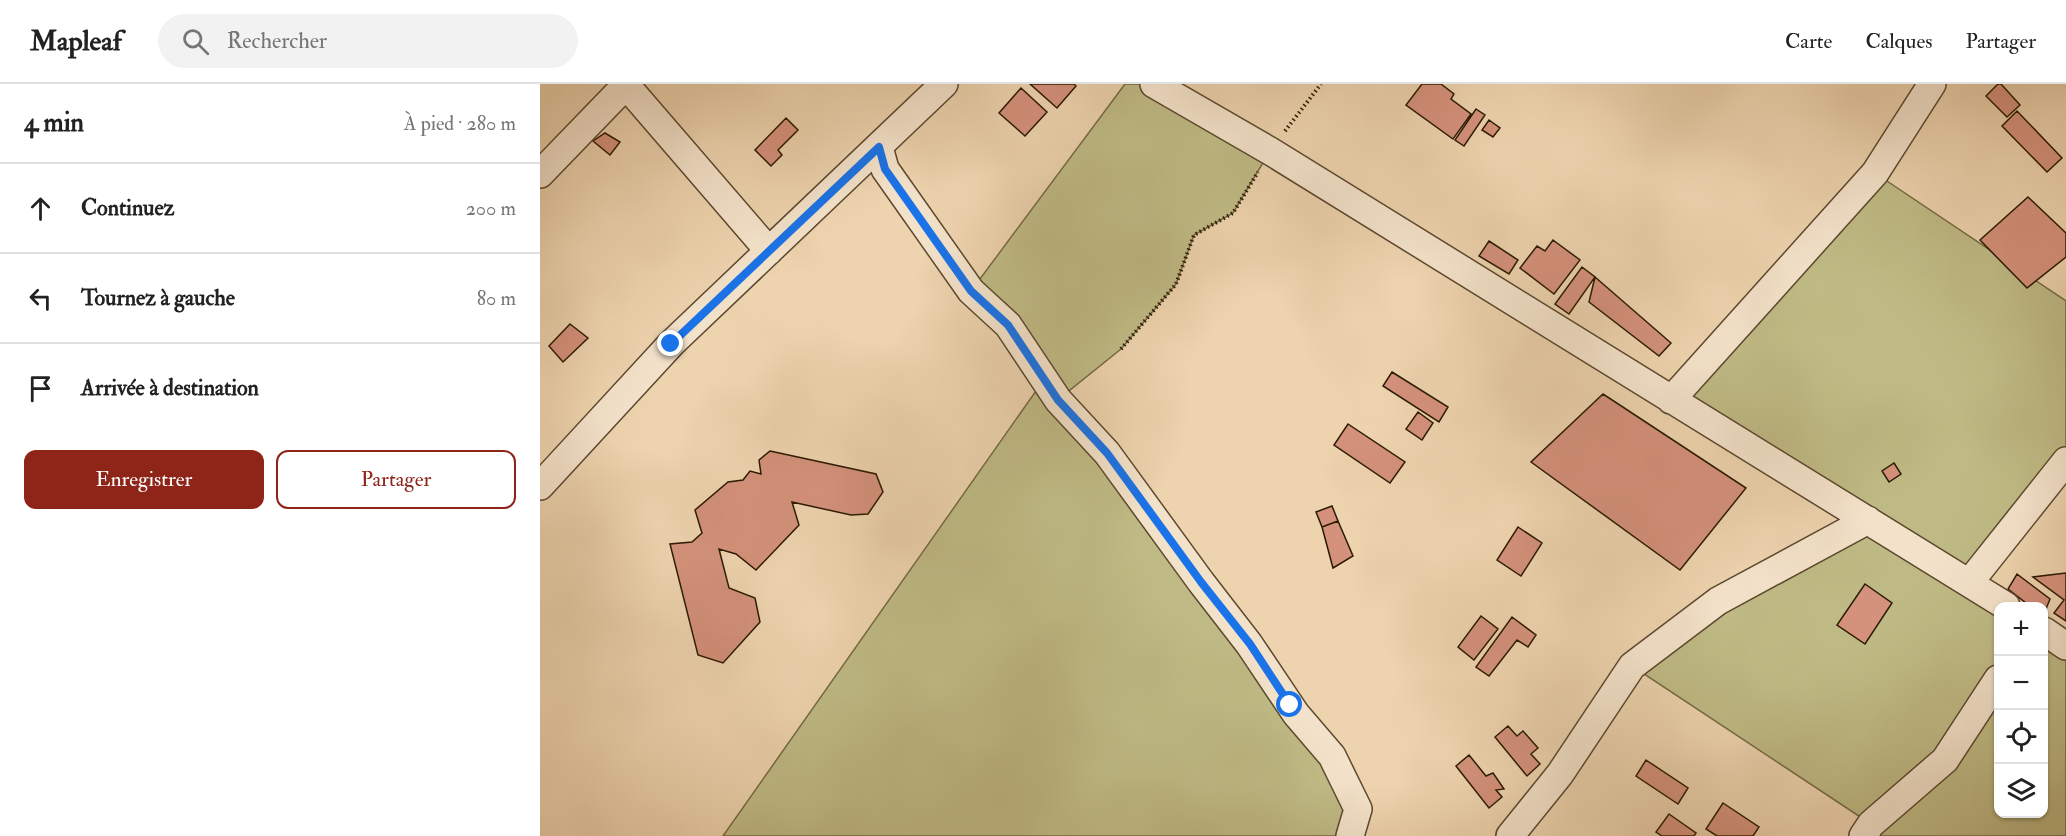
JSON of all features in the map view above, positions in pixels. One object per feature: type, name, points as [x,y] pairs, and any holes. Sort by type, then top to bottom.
[{"type":"street","points":[[540,486],[671,344],[944,84]]},
{"type":"street","points":[[1154,84],[1270,151],[2000,602]]},
{"type":"street","points":[[1671,400],[1875,172],[1932,84]]},
{"type":"street","points":[[540,174],[626,85],[769,251]]},
{"type":"street","points":[[879,147],[885,169],[971,291],[1008,325],[1058,400],[1107,453],[1201,582],[1250,644],[1296,714],[1332,756],[1358,809],[1350,836]]},
{"type":"street","points":[[1969,583],[2066,461]]},
{"type":"street","points":[[1510,836],[1560,774],[1632,666],[1718,602],[1868,520]]},
{"type":"street","points":[[2048,634],[2066,646]]},
{"type":"street","points":[[1863,836],[1871,824],[1945,760],[1994,685]]},
{"type":"path","points":[[1121,350],[1176,284],[1194,235],[1233,213],[1270,151],[1322,84]]},
{"type":"shaded area","points":[[1125,84],[1154,84],[1270,151],[1233,213],[1194,235],[1176,284],[1121,349],[1059,399],[1358,809],[1350,836],[723,836],[1043,381],[971,291]]},
{"type":"shaded area","points":[[1875,173],[2066,301],[2066,461],[1969,583],[1994,603],[1994,818],[2048,818],[2048,633],[2066,645],[2066,836],[1863,836],[1871,824],[1632,666],[1867,521],[1671,400]]},
{"type":"building","points":[[1030,84],[1074,84],[1076,86],[1057,108]]},
{"type":"building","points":[[1422,84],[1441,84],[1454,94],[1451,99],[1471,114],[1453,139],[1406,105]]},
{"type":"building","points":[[1998,84],[2001,84],[2020,105],[2007,117],[1986,96]]},
{"type":"building","points":[[1021,88],[1047,112],[1025,136],[999,113]]},
{"type":"building","points":[[1476,109],[1485,115],[1464,146],[1455,140]]},
{"type":"building","points":[[2017,111],[2062,158],[2047,172],[2002,126]]},
{"type":"building","points":[[786,118],[798,130],[778,150],[782,155],[771,166],[755,150]]},
{"type":"building","points":[[1489,120],[1500,128],[1493,137],[1482,130]]},
{"type":"building","points":[[605,133],[620,142],[610,155],[593,141]]},
{"type":"building","points":[[2028,197],[2066,233],[2066,257],[2027,288],[1980,240]]},
{"type":"building","points":[[1553,240],[1580,260],[1554,294],[1520,268],[1537,246],[1545,251]]},
{"type":"building","points":[[1489,241],[1518,260],[1509,274],[1479,256]]},
{"type":"building","points":[[1582,267],[1595,277],[1569,314],[1555,304]]},
{"type":"building","points":[[1595,277],[1671,343],[1659,356],[1589,302]]},
{"type":"building","points":[[570,324],[588,338],[563,362],[549,346]]},
{"type":"building","points":[[1392,372],[1448,407],[1439,422],[1383,386]]},
{"type":"building","points":[[1603,394],[1746,488],[1680,570],[1531,462]]},
{"type":"building","points":[[1418,412],[1433,423],[1422,440],[1406,429]]},
{"type":"building","points":[[1348,424],[1405,462],[1390,483],[1334,445]]},
{"type":"building","points":[[770,451],[876,474],[883,492],[868,514],[851,515],[792,502],[799,525],[756,570],[736,554],[719,549],[729,588],[755,598],[760,622],[723,663],[698,655],[670,544],[692,542],[702,533],[695,510],[728,482],[743,480],[750,471],[761,474],[759,460]]},
{"type":"building","points":[[1894,463],[1901,474],[1889,482],[1882,471]]},
{"type":"building","points":[[1332,506],[1338,521],[1322,527],[1316,512]]},
{"type":"building","points":[[1338,521],[1353,556],[1333,568],[1322,527]]},
{"type":"building","points":[[1518,527],[1542,543],[1521,576],[1497,560]]},
{"type":"building","points":[[2066,573],[2066,621],[2054,613],[2064,600],[2033,577]]},
{"type":"building","points":[[2017,574],[2050,599],[2048,604],[2048,602],[2025,602],[2008,589]]},
{"type":"building","points":[[1865,584],[1892,603],[1865,644],[1837,625]]},
{"type":"building","points":[[1481,616],[1498,629],[1474,660],[1458,647]]},
{"type":"building","points":[[1512,617],[1536,635],[1528,647],[1517,640],[1489,676],[1476,667]]},
{"type":"building","points":[[1508,726],[1517,736],[1523,731],[1538,748],[1531,754],[1540,764],[1527,776],[1495,737]]},
{"type":"building","points":[[1469,755],[1486,776],[1493,773],[1504,789],[1496,790],[1502,797],[1489,808],[1456,766]]},
{"type":"building","points":[[1646,760],[1688,788],[1678,804],[1636,776]]},
{"type":"building","points":[[1723,803],[1759,827],[1753,836],[1717,836],[1706,829]]},
{"type":"building","points":[[1669,814],[1696,833],[1694,836],[1662,836],[1656,832]]},
{"type":"route","points":[[671,344],[879,147],[885,169],[971,291],[1008,325],[1058,400],[1107,453],[1201,582],[1250,644],[1290,705]]}]
